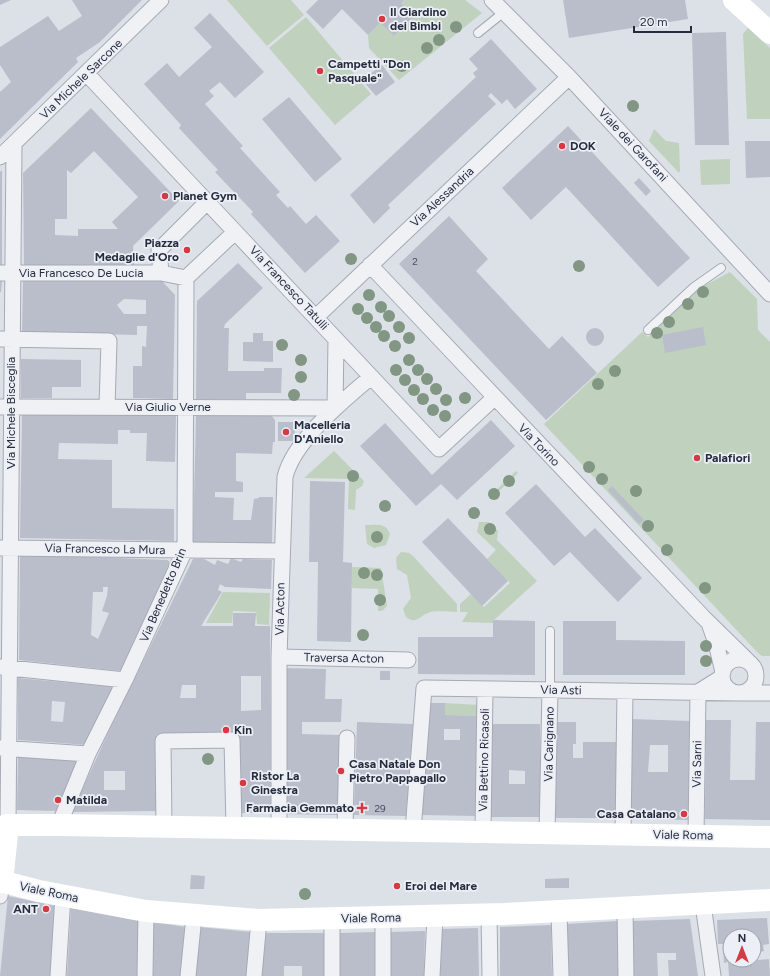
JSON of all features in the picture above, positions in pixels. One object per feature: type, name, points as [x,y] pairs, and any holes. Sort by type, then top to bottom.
[{"type":"street","name":"Via Michele Sarcone","points":[[0,157],[161,0]]},
{"type":"street","name":"Viale dei Garofani","points":[[492,0],[569,77],[770,294]]},
{"type":"street","points":[[734,0],[770,33]]},
{"type":"street","points":[[754,0],[770,14]]},
{"type":"street","name":"Via Francesco Tatulli","points":[[86,73],[439,449],[494,398]]},
{"type":"street","name":"Via Alessandria","points":[[316,317],[569,77]]},
{"type":"street","name":"Via Michele Bisceglia","points":[[4,826],[6,273],[14,145]]},
{"type":"street","points":[[207,202],[159,250],[161,273],[186,278],[235,232]]},
{"type":"street","name":"Via Torino","points":[[370,265],[709,624],[751,665]]},
{"type":"street","name":"Via Francesco De Lucia","points":[[6,273],[161,273]]},
{"type":"street","name":"Via Benedetto Brin","points":[[59,825],[88,754],[125,680],[185,550],[187,407],[186,278]]},
{"type":"street","points":[[6,339],[109,341],[107,407]]},
{"type":"street","points":[[335,408],[336,339]]},
{"type":"street","name":"Via Acton","points":[[279,829],[279,657],[281,551],[285,477],[293,455],[335,408],[372,377]]},
{"type":"street","name":"Via Giulio Verne","points":[[5,407],[335,408]]},
{"type":"street","name":"Via Francesco La Mura","points":[[5,548],[281,551]]},
{"type":"street","name":"Via Torino","points":[[709,624],[716,643],[722,674]]},
{"type":"street","name":"Traversa Acton","points":[[279,657],[408,660]]},
{"type":"street","points":[[698,692],[722,674],[725,667],[732,660],[743,659],[751,665],[770,673]]},
{"type":"street","points":[[722,674],[727,687],[739,692],[751,688],[755,684],[756,674],[751,665]]},
{"type":"street","points":[[5,667],[125,680]]},
{"type":"street","name":"Via Asti","points":[[413,831],[424,688],[770,693]]},
{"type":"street","name":"Via Bettino Ricasoli","points":[[483,832],[485,689]]},
{"type":"street","name":"Via Carignano","points":[[547,833],[550,690]]},
{"type":"street","points":[[623,834],[625,691]]},
{"type":"street","name":"Via Sarni","points":[[696,836],[698,692]]},
{"type":"street","points":[[345,830],[348,738]]},
{"type":"street","points":[[164,827],[163,741],[232,740],[234,828]]},
{"type":"street","points":[[4,748],[88,754]]},
{"type":"street","name":"Viale Roma","points":[[770,837],[59,825],[4,826],[1,886],[63,895],[146,911],[259,920],[435,917],[559,912],[770,900]]},
{"type":"street","points":[[58,976],[63,895]]},
{"type":"street","points":[[703,904],[713,976]]},
{"type":"street","points":[[626,908],[626,976]]},
{"type":"street","points":[[145,976],[146,911]]},
{"type":"street","points":[[559,912],[561,976]]},
{"type":"street","points":[[489,914],[490,976]]},
{"type":"street","points":[[188,976],[194,916]]},
{"type":"street","points":[[432,976],[435,917]]},
{"type":"street","points":[[383,918],[383,976]]},
{"type":"street","points":[[332,919],[332,976]]},
{"type":"street","points":[[254,976],[259,920]]},
{"type":"lane","points":[[478,33],[504,12]]},
{"type":"lane","points":[[648,330],[694,287],[721,268]]},
{"type":"lane","name":"Via Carignano","points":[[550,631],[550,690]]},
{"type":"green space","points":[[227,0],[291,0],[304,15],[267,46]]},
{"type":"green space","points":[[404,0],[465,0],[482,13],[399,80],[369,48],[368,35],[380,23],[394,36],[414,16],[401,3]]},
{"type":"green space","name":"Campetti \"Don Pasquale\"","points":[[306,17],[371,94],[335,125],[269,48]]},
{"type":"green space","points":[[748,28],[770,48],[770,119],[747,119],[743,34]]},
{"type":"green space","points":[[654,129],[666,141],[679,143],[679,173],[649,141]]},
{"type":"green space","points":[[730,159],[730,184],[701,185],[700,160]]},
{"type":"green space","points":[[730,272],[757,299],[758,330],[770,342],[770,656],[762,656],[758,653],[544,424],[642,332],[648,337],[698,289]]},
{"type":"green space","points":[[334,451],[364,481],[362,486],[356,490],[355,510],[348,509],[349,479],[304,478]]},
{"type":"green space","points":[[516,471],[518,473],[491,499],[489,497]]},
{"type":"green space","points":[[479,522],[489,522],[498,531],[497,540],[537,581],[494,620],[493,623],[462,622],[468,612],[460,612],[460,604],[471,594],[484,607],[510,583],[487,559],[496,550],[477,532]]},
{"type":"green space","points":[[365,525],[380,525],[386,528],[390,534],[386,545],[374,548],[367,544]]},
{"type":"green space","points":[[401,552],[409,553],[413,556],[457,604],[457,612],[431,612],[415,620],[406,617],[403,609],[411,598],[407,575],[397,569],[396,558]]},
{"type":"green space","points":[[352,567],[381,568],[387,606],[382,611],[378,611],[378,589],[352,588]]},
{"type":"green space","points":[[223,592],[270,593],[269,625],[257,624],[256,612],[233,611],[232,623],[206,623]]},
{"type":"green space","points":[[445,703],[479,705],[478,716],[445,715]]},
{"type":"building","points":[[0,0],[11,0],[0,5]]},
{"type":"building","points":[[72,0],[142,0],[100,42],[76,58],[78,62],[0,139],[0,92],[11,82],[0,65],[0,47],[48,16],[59,31],[82,16]]},
{"type":"building","name":"Il Giardino dei Bimbi","points":[[318,0],[404,0],[401,3],[414,16],[394,36],[380,23],[368,35],[342,9],[323,29],[306,12]]},
{"type":"building","points":[[563,0],[685,0],[688,19],[569,38]]},
{"type":"building","points":[[210,13],[264,72],[235,98],[220,82],[209,91],[214,96],[205,104],[243,146],[240,148],[280,192],[276,195],[288,208],[290,206],[306,224],[316,215],[340,241],[305,273],[251,214],[253,212],[215,172],[218,170],[179,128],[181,125],[144,84],[167,63],[179,77],[212,47],[194,28]]},
{"type":"building","points":[[726,32],[729,145],[695,145],[692,33]]},
{"type":"building","points":[[491,39],[537,89],[515,109],[507,99],[502,104],[491,93],[488,96],[496,104],[388,205],[390,208],[374,224],[350,195],[476,77],[473,73],[478,69],[469,59]]},
{"type":"building","points":[[382,65],[395,82],[376,96],[362,80]]},
{"type":"building","points":[[289,97],[342,159],[315,182],[262,119]]},
{"type":"building","points":[[91,108],[179,201],[133,246],[134,265],[24,265],[23,173]],"holes":[[[94,151],[138,197],[112,222],[118,229],[78,229],[78,236],[55,235],[55,219],[67,219],[67,170],[71,173]]]},
{"type":"building","points":[[568,126],[690,258],[658,287],[566,187],[531,220],[502,188]]},
{"type":"building","points":[[745,141],[770,141],[770,177],[746,178]]},
{"type":"building","points":[[2,170],[2,265],[0,265],[0,172]]},
{"type":"building","points":[[639,178],[651,191],[646,196],[634,183]]},
{"type":"building","points":[[449,216],[488,259],[476,271],[549,349],[562,336],[597,373],[546,420],[399,264]]},
{"type":"building","points":[[238,263],[263,288],[225,324],[224,328],[229,328],[228,371],[264,371],[264,368],[282,368],[281,393],[246,393],[246,399],[196,399],[197,301]]},
{"type":"building","points":[[0,279],[2,279],[1,292],[0,292]]},
{"type":"building","points":[[23,279],[162,281],[175,295],[173,399],[133,398],[133,366],[142,366],[142,346],[146,347],[147,326],[137,326],[137,335],[22,332]],"holes":[[[124,299],[146,300],[146,314],[124,314],[117,305]]]},
{"type":"building","points":[[703,327],[706,345],[665,353],[662,335]]},
{"type":"building","points":[[595,328],[601,331],[604,337],[601,343],[595,346],[589,343],[586,337],[589,331]]},
{"type":"building","points":[[253,333],[263,333],[263,341],[273,341],[273,362],[243,361],[243,342],[253,342]]},
{"type":"building","points":[[21,359],[81,360],[81,387],[52,387],[52,398],[21,398]]},
{"type":"building","points":[[22,413],[176,415],[175,462],[146,461],[147,433],[130,433],[130,430],[118,430],[118,444],[59,443],[58,459],[112,460],[112,508],[174,509],[174,541],[20,538]]},
{"type":"building","points":[[196,415],[271,415],[275,420],[275,442],[273,442],[272,454],[236,453],[236,481],[243,482],[243,492],[215,492],[215,497],[234,498],[233,520],[251,520],[254,499],[259,497],[273,497],[272,544],[193,542]]},
{"type":"building","points":[[491,420],[515,446],[457,500],[441,484],[416,506],[360,446],[385,423],[432,475]]},
{"type":"building","name":"Macelleria D'Aniello","points":[[278,422],[295,422],[295,441],[278,441]]},
{"type":"building","points":[[310,481],[345,482],[343,562],[352,563],[351,642],[317,641],[318,562],[309,562]]},
{"type":"building","points":[[536,484],[585,537],[595,528],[642,578],[618,602],[570,552],[554,566],[505,513]]},
{"type":"building","points":[[612,486],[644,520],[639,524],[608,490]]},
{"type":"building","points":[[448,518],[508,581],[482,606],[422,542]]},
{"type":"building","points":[[20,554],[168,560],[171,565],[122,671],[19,660]],"holes":[[[103,587],[108,587],[107,596],[102,611],[109,613],[98,639],[91,635],[93,592],[103,592]]]},
{"type":"building","points":[[231,558],[241,562],[243,559],[272,560],[271,589],[225,587],[220,584],[218,590],[222,592],[201,626],[233,626],[233,613],[256,613],[255,626],[270,626],[271,813],[241,813],[239,734],[156,735],[157,811],[72,812],[108,733],[193,559],[204,559],[215,565],[217,560],[228,564]],"holes":[[[241,676],[261,676],[261,710],[241,711]],[[182,685],[196,685],[196,698],[180,698]],[[104,771],[125,771],[125,790],[104,790]]]},
{"type":"building","points":[[493,620],[535,621],[535,675],[418,674],[418,637],[493,637]]},
{"type":"building","points":[[563,621],[616,621],[616,640],[685,641],[685,675],[563,675]]},
{"type":"building","points":[[284,668],[326,669],[325,699],[342,699],[341,722],[302,722],[302,734],[340,735],[338,815],[284,814]]},
{"type":"building","points":[[380,671],[390,671],[390,680],[380,680]]},
{"type":"building","points":[[18,678],[114,687],[88,745],[18,740]],"holes":[[[52,701],[65,702],[63,722],[51,721]]]},
{"type":"building","points":[[429,703],[445,703],[445,715],[478,716],[476,816],[421,815]],"holes":[[[444,729],[460,729],[460,740],[444,740]]]},
{"type":"building","points":[[631,719],[690,721],[688,820],[631,819]],"holes":[[[650,745],[668,745],[668,772],[648,772]]]},
{"type":"building","points":[[706,720],[731,720],[730,780],[755,780],[756,722],[770,722],[770,820],[705,819]]},
{"type":"building","points":[[357,722],[413,724],[406,816],[354,815]]},
{"type":"building","points":[[555,722],[576,722],[576,744],[573,744],[573,758],[583,758],[583,742],[617,742],[617,818],[554,818]]},
{"type":"building","points":[[492,724],[540,724],[540,817],[491,817]],"holes":[[[509,770],[525,771],[525,784],[509,784]]]},
{"type":"building","points":[[18,756],[81,759],[58,811],[17,810]]},
{"type":"building","points":[[191,875],[205,876],[204,889],[190,889]]},
{"type":"building","points":[[569,878],[569,888],[545,888],[545,879]]},
{"type":"building","points":[[8,896],[56,906],[51,976],[0,976]]},
{"type":"building","points":[[71,908],[139,921],[140,976],[67,976]]},
{"type":"building","points":[[767,918],[769,944],[763,945],[764,951],[762,952],[762,928],[722,928],[722,944],[718,944],[717,920]]},
{"type":"building","points":[[690,919],[698,976],[669,976],[668,960],[676,960],[676,953],[657,953],[658,976],[634,976],[632,921]]},
{"type":"building","points":[[618,921],[619,976],[567,976],[566,924]]},
{"type":"building","points":[[154,922],[186,927],[182,976],[153,976]]},
{"type":"building","points":[[551,925],[552,976],[500,976],[500,927]]},
{"type":"building","points":[[200,927],[251,932],[246,976],[195,976]]},
{"type":"building","points":[[478,928],[479,976],[440,976],[442,929]]},
{"type":"building","points":[[425,931],[424,976],[390,976],[390,932]]},
{"type":"building","points":[[375,932],[376,976],[340,976],[339,933]]},
{"type":"building","points":[[265,933],[325,933],[325,976],[302,976],[302,966],[284,966],[284,976],[261,976]]},
{"type":"building","points":[[769,959],[770,976],[729,976],[728,968],[762,968],[762,960]]},
{"type":"place","name":"Il Giardino dei Bimbi","points":[[382,19]]},
{"type":"place","name":"Campetti \"Don Pasquale\"","points":[[320,71]]},
{"type":"place","name":"DOK","points":[[562,146]]},
{"type":"place","name":"Planet Gym","points":[[165,196]]},
{"type":"place","name":"Piazza Medaglie d'Oro","points":[[187,250]]},
{"type":"place","name":"Macelleria D'Aniello","points":[[286,432]]},
{"type":"place","name":"Palafiori","points":[[697,458]]},
{"type":"place","name":"Kin","points":[[226,730]]},
{"type":"place","name":"Casa Natale Don Pietro Pappagallo","points":[[341,771]]},
{"type":"place","name":"Ristor La Ginestra","points":[[243,783]]},
{"type":"place","name":"Matilda","points":[[58,800]]},
{"type":"place","name":"Farmacia Gemmato","points":[[362,808]]},
{"type":"place","name":"Casa Catalano","points":[[684,814]]},
{"type":"place","name":"Eroi del Mare","points":[[397,886]]},
{"type":"place","name":"ANT","points":[[46,909]]}]
